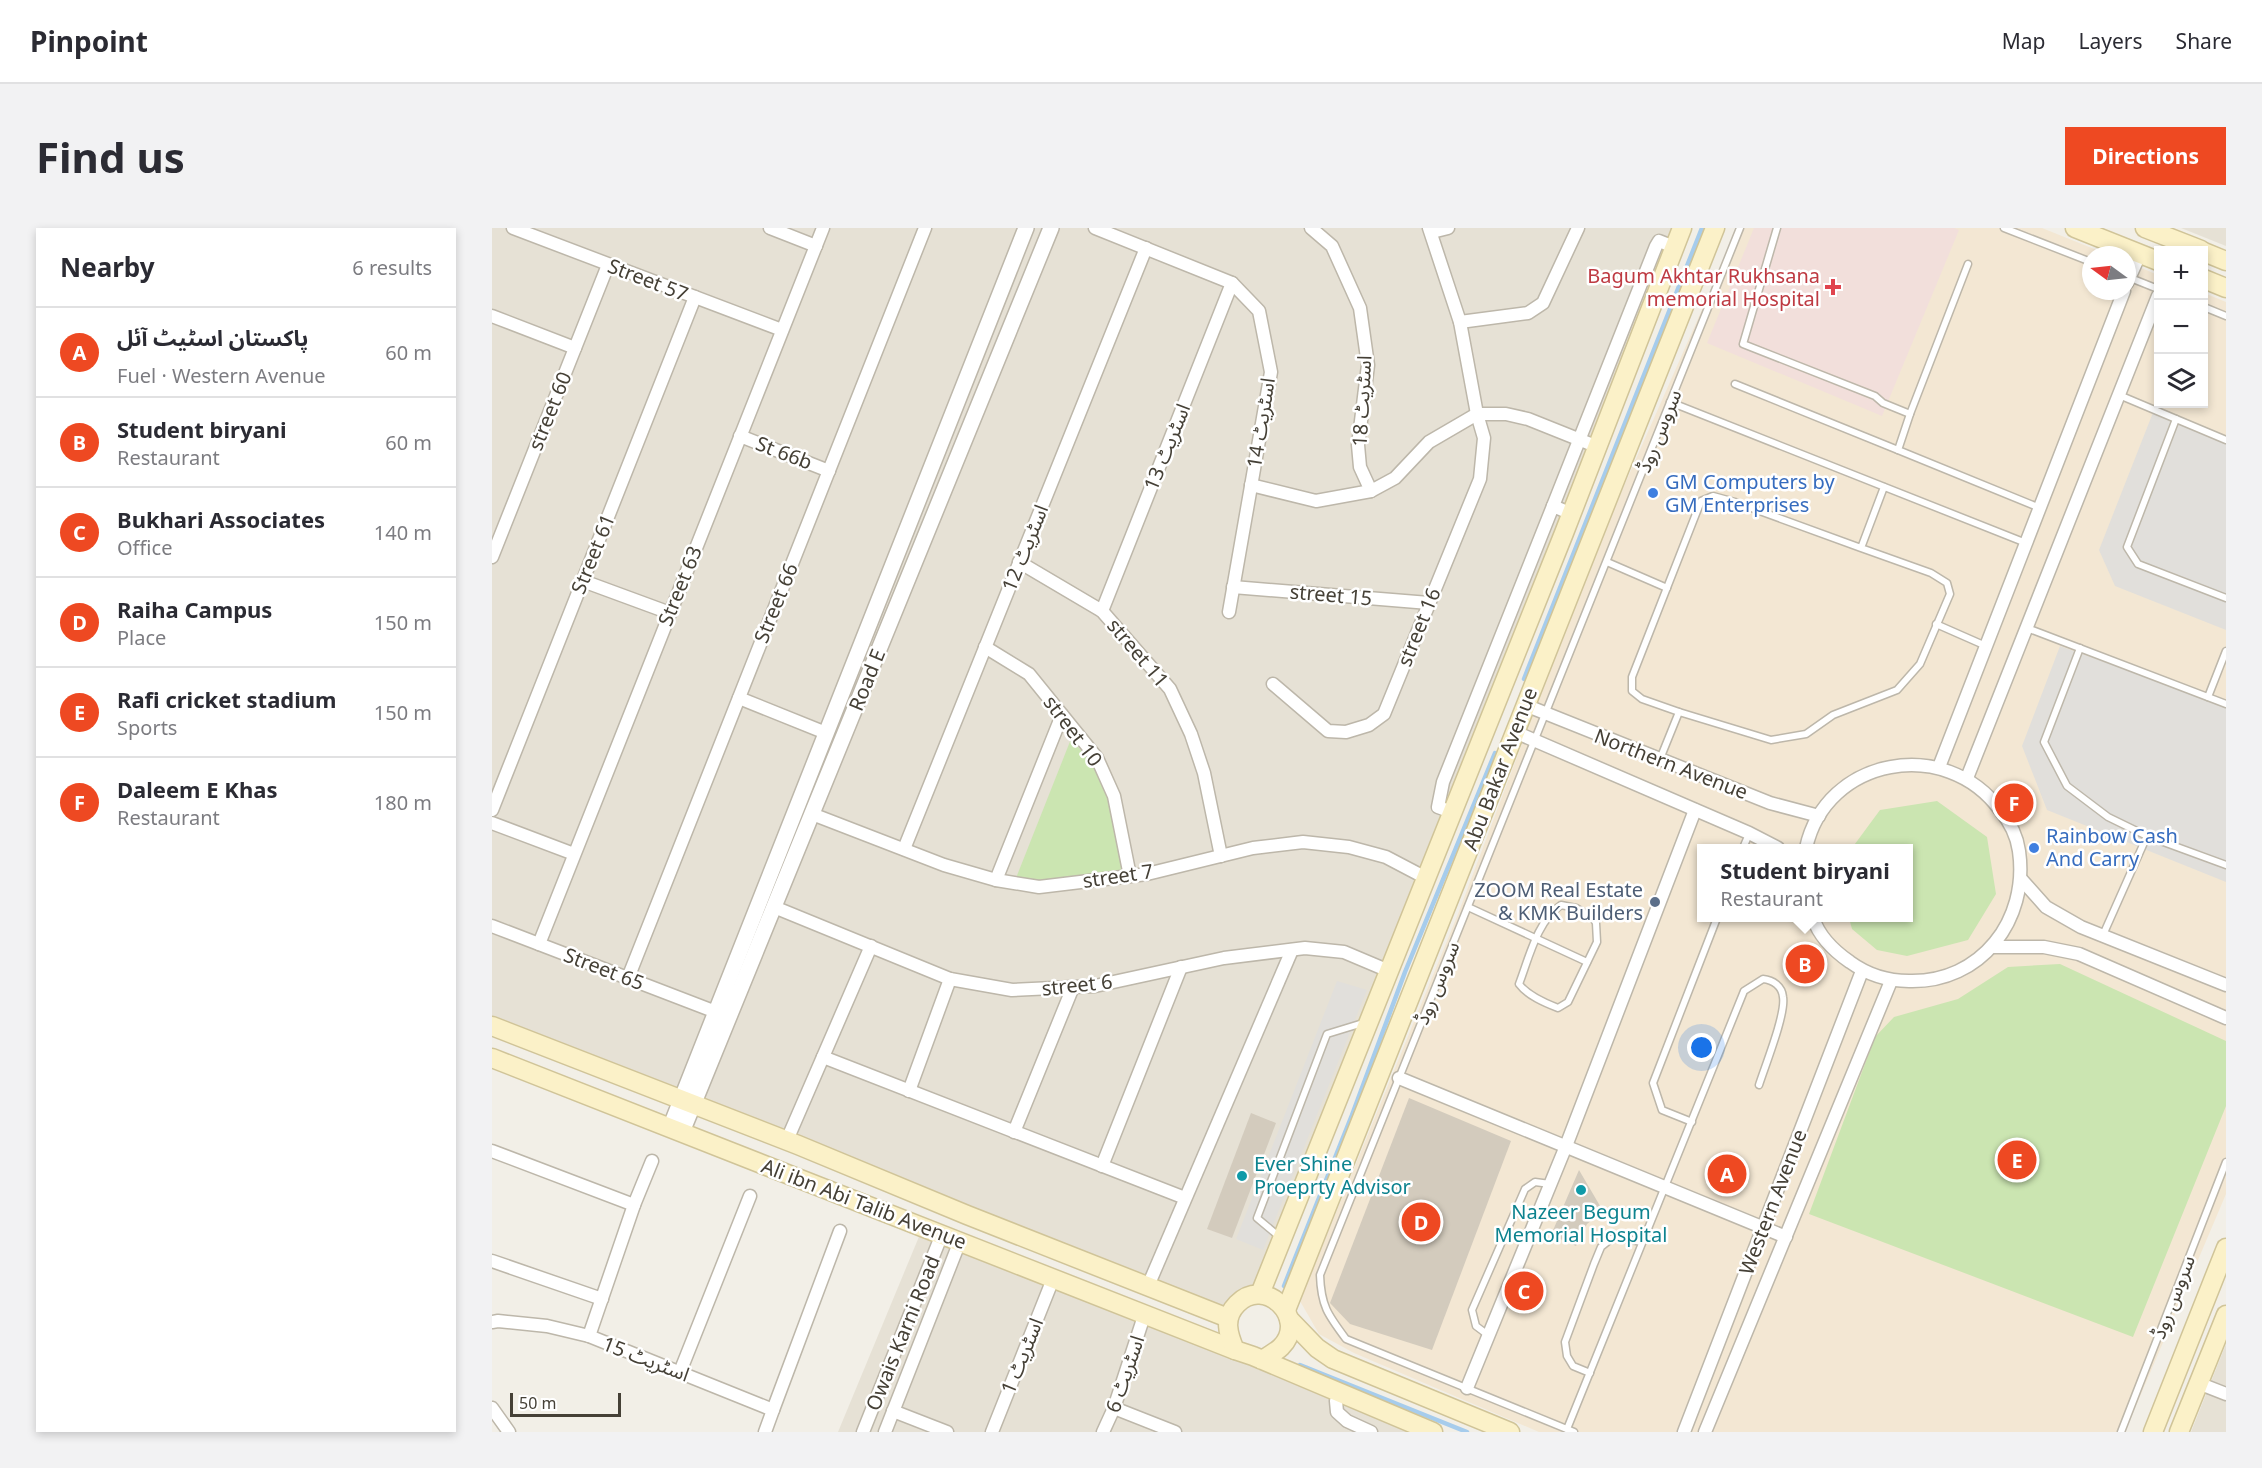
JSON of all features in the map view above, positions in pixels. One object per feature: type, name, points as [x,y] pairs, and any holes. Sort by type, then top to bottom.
[{"type":"main road","name":"Abu Bakar Avenue","points":[[1260,1294],[1572,514],[1682,228]]},
{"type":"main road","name":"Abu Bakar Avenue","points":[[1288,1315],[1525,705],[1715,228]]},
{"type":"main road","points":[[2075,228],[2154,259]]},
{"type":"main road","points":[[2145,228],[2190,246]]},
{"type":"main road","points":[[2208,254],[2226,261]]},
{"type":"main road","points":[[2208,281],[2226,288]]},
{"type":"main road","name":"Ali ibn Abi Talib Avenue","points":[[492,1026],[787,1140],[967,1215],[1228,1318]]},
{"type":"main road","name":"Ali ibn Abi Talib Avenue","points":[[492,1058],[1235,1350]]},
{"type":"main road","points":[[2153,1432],[2226,1248]]},
{"type":"main road","points":[[1432,1432],[1235,1350],[1228,1328],[1228,1318],[1232,1309],[1249,1296],[1260,1294],[1270,1296],[1279,1302],[1317,1348],[1334,1359],[1510,1432]]},
{"type":"main road","points":[[1262,1360],[1281,1347],[1287,1339],[1290,1329],[1288,1315]]},
{"type":"main road","points":[[2179,1432],[2226,1315]]},
{"type":"street","name":"Street 57","points":[[513,228],[782,330]]},
{"type":"street","points":[[770,228],[816,246]]},
{"type":"street","name":"Street 63","points":[[538,944],[823,228]]},
{"type":"street","name":"Street 66","points":[[628,978],[925,228]]},
{"type":"street","name":"Road E","points":[[687,1103],[716,1012],[1026,228]]},
{"type":"street","name":"Road E","points":[[676,1130],[774,908],[1052,228]]},
{"type":"street","name":"اسٹریٹ 14","points":[[1095,228],[1232,283],[1259,311],[1271,372],[1229,612]]},
{"type":"street","name":"اسٹریٹ 18","points":[[1311,228],[1332,246],[1360,308],[1368,365],[1358,445],[1360,467],[1371,491]]},
{"type":"street","points":[[1431,230],[1448,228]]},
{"type":"street","points":[[1460,322],[1528,313],[1543,303],[1578,228]]},
{"type":"street","name":"street 16","points":[[1273,684],[1328,731],[1346,732],[1369,725],[1384,714],[1480,479],[1484,438],[1477,414],[1460,322],[1431,230]]},
{"type":"street","points":[[1452,812],[1438,807],[1443,782],[1656,246],[1659,241],[1674,247]]},
{"type":"street","name":"اسٹریٹ 12","points":[[904,849],[1146,248]]},
{"type":"street","points":[[2136,262],[2140,254]]},
{"type":"street","name":"street 60","points":[[492,557],[608,265]]},
{"type":"street","name":"اسٹریٹ 13","points":[[1102,611],[1232,283]]},
{"type":"street","name":"Street 61","points":[[492,810],[695,297]]},
{"type":"street","points":[[1939,767],[2121,300]]},
{"type":"street","points":[[1967,778],[2156,300]]},
{"type":"street","points":[[492,316],[575,348]]},
{"type":"street","points":[[1251,485],[1316,501],[1371,491],[1395,478],[1429,442],[1477,414],[1506,414],[1528,419],[1598,447]]},
{"type":"street","name":"St 66b","points":[[740,436],[829,471]]},
{"type":"street","points":[[1553,506],[1572,514]]},
{"type":"street","name":"street 11","points":[[1019,562],[1102,611],[1170,689],[1191,734],[1204,773],[1221,856]]},
{"type":"street","points":[[583,581],[670,613]]},
{"type":"street","name":"street 15","points":[[1233,587],[1428,603]]},
{"type":"street","name":"street 10","points":[[985,647],[1029,674],[1097,758],[1114,796],[1130,876]]},
{"type":"street","points":[[739,698],[826,733]]},
{"type":"street","name":"Northern Avenue","points":[[1525,705],[1770,803],[1819,816]]},
{"type":"street","points":[[996,880],[1062,715]]},
{"type":"street","name":"Northern Avenue","points":[[1515,732],[1749,833],[1769,844]]},
{"type":"street","points":[[1807,844],[1819,816],[1841,789],[1871,771],[1905,763],[1939,767],[1967,778],[1990,796],[2008,821],[2019,849],[2021,879],[2013,915],[1992,947],[1963,970],[1928,982],[1891,981],[1862,971],[1836,952],[1814,922]]},
{"type":"street","points":[[1467,1388],[1566,1146],[1695,810]]},
{"type":"street","name":"street 7","points":[[812,814],[944,865],[996,880],[1039,887],[1147,874],[1253,848],[1304,842],[1349,847],[1386,857],[1426,878]]},
{"type":"street","points":[[492,823],[574,854]]},
{"type":"street","points":[[2021,879],[2046,907],[2081,927],[2226,985]]},
{"type":"street","name":"street 6","points":[[774,908],[950,979],[1012,990],[1095,986],[1224,958],[1305,948],[1344,952],[1389,971]]},
{"type":"street","name":"Street 65","points":[[492,926],[716,1012]]},
{"type":"street","points":[[787,1140],[870,946]]},
{"type":"street","points":[[1992,947],[2044,947],[2079,954],[2226,1018]]},
{"type":"street","points":[[1148,1286],[1292,950]]},
{"type":"street","points":[[1102,1166],[1181,968]]},
{"type":"street","name":"Western Avenue","points":[[1684,1432],[1862,971]]},
{"type":"street","points":[[909,1091],[950,979]]},
{"type":"street","name":"Western Avenue","points":[[1705,1432],[1891,981]]},
{"type":"street","points":[[1014,1132],[1073,987]]},
{"type":"street","points":[[823,1057],[1185,1198]]},
{"type":"street","points":[[1399,1078],[1786,1237]]},
{"type":"street","points":[[492,1151],[634,1205]]},
{"type":"street","points":[[589,1336],[634,1205],[652,1161]]},
{"type":"street","points":[[680,1372],[750,1196]]},
{"type":"street","points":[[765,1432],[840,1232]]},
{"type":"street","name":"Owais Karni Road","points":[[863,1432],[942,1234]]},
{"type":"street","name":"Owais Karni Road","points":[[885,1432],[960,1241]]},
{"type":"street","points":[[492,1260],[602,1299]]},
{"type":"street","name":"اسٹریٹ 1","points":[[992,1432],[1053,1279]]},
{"type":"street","name":"اسٹریٹ 6","points":[[1103,1432],[1114,1408],[1144,1316]]},
{"type":"street","name":"اسٹریٹ 15","points":[[494,1318],[547,1326],[589,1336],[773,1410]]},
{"type":"street","points":[[2198,1383],[2226,1394]]},
{"type":"street","points":[[1339,1393],[1336,1401],[1337,1412],[1347,1421],[1371,1432]]},
{"type":"street","points":[[492,1408],[509,1432]]},
{"type":"street","points":[[1114,1408],[1175,1432]]},
{"type":"street","points":[[893,1411],[947,1432]]},
{"type":"lane","name":"سروس روڈ","points":[[1571,1431],[1346,1339],[1331,1319],[1321,1298],[1320,1275],[1740,228]]},
{"type":"lane","points":[[1777,228],[1743,344],[1875,396],[1883,404],[1910,414]]},
{"type":"lane","points":[[2004,228],[2082,258]]},
{"type":"lane","points":[[1898,450],[1968,264]]},
{"type":"lane","points":[[2136,282],[2154,288]]},
{"type":"lane","points":[[2208,309],[2226,316]]},
{"type":"lane","points":[[1735,384],[2040,508]]},
{"type":"lane","points":[[2119,395],[2226,440]]},
{"type":"lane","points":[[1670,402],[2026,543]]},
{"type":"lane","points":[[2176,419],[2127,547],[2138,564],[2226,598]]},
{"type":"lane","points":[[1861,548],[1884,487]]},
{"type":"lane","points":[[1713,496],[1736,502],[1861,548],[1931,573],[1947,584],[1950,594],[1920,664],[1897,690],[1833,715],[1806,734],[1772,740],[1678,712],[1642,699],[1632,691],[1632,677],[1701,501],[1713,496]]},
{"type":"lane","points":[[1607,562],[1667,588]]},
{"type":"lane","points":[[1936,624],[1986,646]]},
{"type":"lane","points":[[2027,627],[2226,704]]},
{"type":"lane","points":[[2080,648],[2044,742],[2067,786],[2108,817],[2147,836],[2226,865]]},
{"type":"lane","points":[[2208,698],[2226,651]]},
{"type":"lane","points":[[1660,759],[1678,712]]},
{"type":"lane","points":[[1745,844],[1749,833]]},
{"type":"lane","points":[[2103,936],[2147,836]]},
{"type":"lane","points":[[1561,905],[1576,908],[1593,918],[1596,923],[1597,942],[1587,962],[1568,1002],[1558,1008],[1549,1005],[1519,984],[1537,938],[1553,910],[1561,905]]},
{"type":"lane","points":[[1468,907],[1587,962]]},
{"type":"lane","points":[[1692,1122],[1662,1110],[1653,1083],[1715,922]]},
{"type":"lane","points":[[1571,1431],[1590,1374],[1744,991],[1763,979],[1770,980],[1779,986],[1783,997],[1781,1014],[1759,1085]]},
{"type":"lane","points":[[1282,1238],[1257,1218],[1328,1034],[1368,1021]]},
{"type":"lane","name":"سروس روڈ","points":[[2121,1432],[2226,1162]]},
{"type":"lane","points":[[1489,1335],[1476,1326],[1472,1310],[1525,1189],[1535,1182],[1551,1184]]},
{"type":"lane","points":[[1590,1374],[1573,1366],[1567,1356],[1565,1342],[1594,1264],[1601,1247],[1611,1239],[1620,1238],[1642,1242]]},
{"type":"shaded area","points":[[492,228],[1682,228],[1265,1281],[1215,1313],[691,1105],[492,1016]]},
{"type":"shaded area","points":[[1738,228],[2042,228],[2087,246],[2082,246],[2082,300],[2136,300],[2136,266],[2154,273],[2154,408],[2208,408],[2208,295],[2226,302],[2226,1194],[2125,1432],[1539,1432],[1354,1353],[1319,1334],[1300,1301],[1458,914],[1590,563]]},
{"type":"shaded area","name":"Bagum Akhtar Rukhsana memorial Hospital","points":[[1754,228],[1954,228],[1959,230],[1882,416],[1707,343]]},
{"type":"shaded area","points":[[2181,228],[2226,228],[2226,246]]},
{"type":"shaded area","points":[[2154,410],[2226,436],[2226,630],[2115,586],[2099,550]]},
{"type":"shaded area","points":[[2060,646],[2226,706],[2226,882],[2047,810],[2022,746]]},
{"type":"shaded area","points":[[1337,981],[1367,990],[1263,1250],[1236,1239]]},
{"type":"shaded area","points":[[923,1227],[1427,1432],[838,1432]]},
{"type":"shaded area","points":[[2226,1344],[2226,1432],[2191,1432]]},
{"type":"green space","points":[[1071,739],[1095,766],[1105,789],[1124,871],[1051,881],[1016,878]]},
{"type":"green space","points":[[1937,801],[1987,837],[1996,894],[1968,940],[1907,956],[1877,950],[1852,929],[1850,922],[1913,922],[1913,844],[1855,844],[1880,810]]},
{"type":"green space","points":[[2060,964],[2226,1041],[2226,1106],[2133,1337],[1809,1214],[1875,1037],[1894,1017],[1958,999],[2008,967]]},
{"type":"building","points":[[1409,1098],[1511,1141],[1432,1350],[1350,1324],[1330,1303]]},
{"type":"building","name":"Ever Shine Proeprty Advisor","points":[[1251,1113],[1276,1123],[1232,1238],[1207,1229]]},
{"type":"building","name":"Nazeer Begum Memorial Hospital","points":[[1579,1170],[1603,1211],[1587,1224],[1576,1246],[1551,1235]]},
{"type":"waterway","points":[[1524,679],[1702,228]]},
{"type":"waterway","points":[[1284,1286],[1352,1115],[1405,972],[1495,753]]},
{"type":"waterway","points":[[1300,1365],[1467,1432]]},
{"type":"place","name":"Bagum Akhtar Rukhsana memorial Hospital","points":[[1833,287]]},
{"type":"place","name":"GM Computers by GM Enterprises","points":[[1653,493]]},
{"type":"place","name":"Daleem E Khas","points":[[2014,803]]},
{"type":"place","name":"Rainbow Cash And Carry","points":[[2034,848]]},
{"type":"place","name":"ZOOM Real Estate & KMK Builders","points":[[1655,902]]},
{"type":"place","name":"Student biryani","points":[[1805,964]]},
{"type":"place","name":"Rafi cricket stadium","points":[[2017,1160]]},
{"type":"place","name":"پاکستان اسٹیٹ آئل","points":[[1727,1174]]},
{"type":"place","name":"Ever Shine Proeprty Advisor","points":[[1242,1176]]},
{"type":"place","name":"Nazeer Begum Memorial Hospital","points":[[1581,1190]]},
{"type":"place","name":"Raiha Campus","points":[[1421,1222]]},
{"type":"place","name":"Bukhari Associates","points":[[1524,1291]]}]
